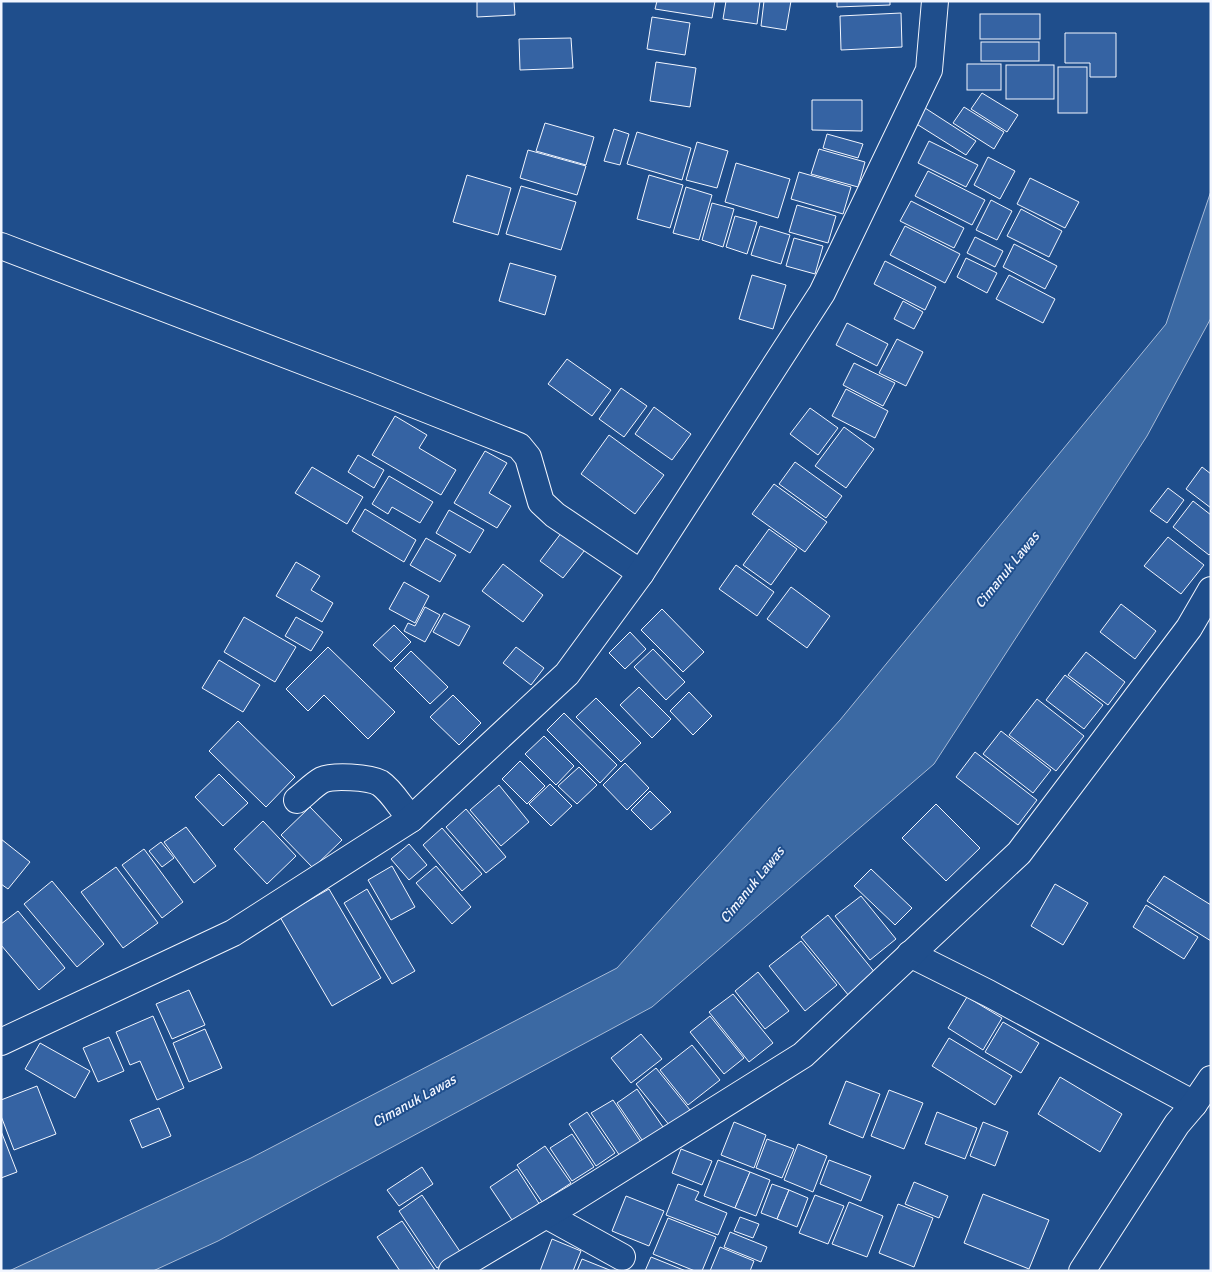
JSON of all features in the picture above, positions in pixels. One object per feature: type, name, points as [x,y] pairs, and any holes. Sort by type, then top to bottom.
[{"type":"street","points":[[1,1042],[233,933],[410,819],[567,674],[641,573],[822,293],[929,70],[935,1]]},
{"type":"street","points":[[1,246],[519,446],[528,457],[541,502],[555,515],[641,573]]},
{"type":"street","points":[[452,1271],[546,1215],[803,1055],[1019,853],[1189,628],[1211,590]]},
{"type":"street","points":[[298,800],[322,780],[331,778],[354,778],[379,782],[410,819]]},
{"type":"street","points":[[910,954],[988,993],[1194,1104]]},
{"type":"street","points":[[1082,1271],[1177,1124],[1194,1104],[1211,1079]]},
{"type":"street","points":[[546,1215],[622,1257]]},
{"type":"water","name":"Cimanuk Lawas","points":[[1211,191],[1211,318],[1147,436],[934,764],[652,1007],[218,1241],[153,1271],[9,1271],[251,1158],[617,968],[840,720],[1166,324]]},
{"type":"building","points":[[477,1],[514,1],[515,15],[477,17]]},
{"type":"building","points":[[657,1],[715,1],[712,18],[655,9]]},
{"type":"building","points":[[726,1],[760,1],[757,24],[723,19]]},
{"type":"building","points":[[764,1],[791,1],[786,30],[761,26]]},
{"type":"building","points":[[837,1],[890,1],[890,5],[837,7]]},
{"type":"building","points":[[901,13],[902,47],[841,50],[840,16]]},
{"type":"building","points":[[980,14],[1040,14],[1040,39],[980,39]]},
{"type":"building","points":[[652,17],[690,23],[685,55],[647,49]]},
{"type":"building","points":[[1065,33],[1116,33],[1116,77],[1090,77],[1090,63],[1065,63]]},
{"type":"building","points":[[571,38],[573,68],[520,70],[519,39]]},
{"type":"building","points":[[981,42],[1039,42],[1039,61],[981,61]]},
{"type":"building","points":[[656,62],[696,68],[690,107],[650,101]]},
{"type":"building","points":[[967,64],[1001,64],[1001,90],[967,90]]},
{"type":"building","points":[[1006,65],[1054,65],[1054,99],[1006,99]]},
{"type":"building","points":[[1058,67],[1087,67],[1087,113],[1058,113]]},
{"type":"building","points":[[982,93],[1018,115],[1007,132],[971,109]]},
{"type":"building","points":[[812,100],[862,100],[862,131],[812,130]]},
{"type":"building","points":[[964,107],[1004,132],[994,149],[953,123]]},
{"type":"building","points":[[925,108],[976,141],[966,155],[915,123]]},
{"type":"building","points":[[545,123],[594,137],[586,165],[536,151]]},
{"type":"building","points":[[614,129],[629,134],[620,165],[604,161]]},
{"type":"building","points":[[637,132],[691,148],[682,180],[627,164]]},
{"type":"building","points":[[827,134],[863,144],[858,158],[823,148]]},
{"type":"building","points":[[929,141],[978,165],[966,187],[918,163]]},
{"type":"building","points":[[697,142],[728,151],[717,188],[686,180]]},
{"type":"building","points":[[819,149],[865,162],[858,187],[811,174]]},
{"type":"building","points":[[528,150],[586,166],[577,195],[520,178]]},
{"type":"building","points":[[988,157],[1015,171],[1000,199],[974,185]]},
{"type":"building","points":[[736,163],[790,179],[778,218],[725,202]]},
{"type":"building","points":[[928,171],[985,200],[972,225],[915,196]]},
{"type":"building","points":[[799,172],[851,187],[843,214],[791,199]]},
{"type":"building","points":[[467,175],[511,188],[498,235],[453,222]]},
{"type":"building","points":[[649,175],[683,185],[670,228],[637,219]]},
{"type":"building","points":[[1030,178],[1079,202],[1065,228],[1017,204]]},
{"type":"building","points":[[521,186],[576,202],[561,250],[506,234]]},
{"type":"building","points":[[686,187],[712,195],[699,240],[673,233]]},
{"type":"building","points":[[991,200],[1012,211],[997,240],[976,230]]},
{"type":"building","points":[[911,201],[964,228],[954,248],[900,221]]},
{"type":"building","points":[[712,203],[734,209],[723,247],[702,240]]},
{"type":"building","points":[[797,205],[836,216],[828,243],[789,232]]},
{"type":"building","points":[[1021,209],[1062,231],[1049,257],[1007,236]]},
{"type":"building","points":[[735,216],[757,222],[747,254],[726,247]]},
{"type":"building","points":[[760,226],[790,235],[781,264],[751,255]]},
{"type":"building","points":[[905,226],[960,254],[945,283],[890,255]]},
{"type":"building","points":[[975,237],[1003,251],[995,267],[967,253]]},
{"type":"building","points":[[794,238],[823,246],[815,274],[786,266]]},
{"type":"building","points":[[1014,244],[1057,266],[1045,289],[1003,267]]},
{"type":"building","points":[[966,258],[997,273],[987,293],[957,277]]},
{"type":"building","points":[[885,261],[936,287],[925,310],[874,284]]},
{"type":"building","points":[[510,263],[556,276],[545,315],[499,301]]},
{"type":"building","points":[[752,275],[786,285],[773,329],[739,319]]},
{"type":"building","points":[[1009,275],[1055,299],[1043,323],[996,299]]},
{"type":"building","points":[[903,301],[923,312],[914,329],[894,319]]},
{"type":"building","points":[[847,323],[888,344],[877,366],[836,345]]},
{"type":"building","points":[[897,339],[923,352],[906,386],[879,373]]},
{"type":"building","points":[[567,359],[611,390],[592,416],[548,384]]},
{"type":"building","points":[[854,363],[895,383],[883,406],[843,385]]},
{"type":"building","points":[[621,388],[647,406],[624,437],[599,419]]},
{"type":"building","points":[[846,389],[888,411],[875,438],[832,416]]},
{"type":"building","points":[[654,407],[691,434],[672,460],[635,434]]},
{"type":"building","points":[[810,408],[838,428],[818,455],[790,434]]},
{"type":"building","points":[[395,416],[427,435],[419,448],[456,470],[441,495],[372,455]]},
{"type":"building","points":[[844,427],[874,449],[846,488],[815,466]]},
{"type":"building","points":[[609,435],[664,475],[635,514],[581,474]]},
{"type":"building","points":[[485,451],[507,463],[489,493],[511,506],[497,528],[454,503]]},
{"type":"building","points":[[358,455],[384,470],[374,488],[348,472]]},
{"type":"building","points":[[795,462],[842,496],[826,518],[779,484]]},
{"type":"building","points":[[312,467],[363,497],[347,524],[295,493]]},
{"type":"building","points":[[1202,467],[1211,474],[1211,508],[1186,489]]},
{"type":"building","points":[[389,476],[433,502],[420,523],[392,507],[388,514],[372,504]]},
{"type":"building","points":[[774,484],[827,522],[805,552],[752,514]]},
{"type":"building","points":[[1168,488],[1184,500],[1167,523],[1150,511]]},
{"type":"building","points":[[1193,501],[1211,515],[1211,553],[1209,555],[1173,527]]},
{"type":"building","points":[[365,509],[416,540],[404,562],[352,531]]},
{"type":"building","points":[[449,510],[484,530],[470,553],[436,533]]},
{"type":"building","points":[[565,528],[588,546],[563,578],[540,561]]},
{"type":"building","points":[[769,529],[797,549],[771,585],[743,565]]},
{"type":"building","points":[[1168,537],[1204,565],[1181,594],[1144,566]]},
{"type":"building","points":[[426,538],[456,555],[440,582],[410,565]]},
{"type":"building","points":[[296,562],[320,576],[311,590],[333,603],[322,622],[276,596]]},
{"type":"building","points":[[503,564],[543,595],[523,622],[482,591]]},
{"type":"building","points":[[736,565],[774,592],[757,616],[719,589]]},
{"type":"building","points":[[404,582],[429,596],[415,623],[389,609]]},
{"type":"building","points":[[791,587],[830,616],[807,648],[767,619]]},
{"type":"building","points":[[1121,604],[1156,631],[1135,659],[1100,632]]},
{"type":"building","points":[[425,607],[440,615],[425,642],[404,631],[408,623],[415,626]]},
{"type":"building","points":[[662,609],[704,652],[683,672],[641,630]]},
{"type":"building","points":[[444,613],[470,626],[459,646],[433,632]]},
{"type":"building","points":[[244,617],[296,647],[275,682],[224,652]]},
{"type":"building","points":[[296,617],[323,632],[311,651],[285,636]]},
{"type":"building","points":[[394,625],[411,642],[391,662],[373,645]]},
{"type":"building","points":[[630,632],[646,649],[625,669],[609,653]]},
{"type":"building","points":[[328,647],[395,712],[368,739],[324,695],[308,711],[286,689]]},
{"type":"building","points":[[516,647],[544,668],[531,685],[503,663]]},
{"type":"building","points":[[653,649],[685,682],[666,700],[634,667]]},
{"type":"building","points":[[411,651],[448,687],[430,704],[394,668]]},
{"type":"building","points":[[1086,652],[1125,682],[1108,705],[1068,675]]},
{"type":"building","points":[[219,660],[260,685],[243,712],[202,688]]},
{"type":"building","points":[[1065,675],[1103,705],[1084,729],[1046,700]]},
{"type":"building","points":[[639,687],[671,719],[652,738],[620,705]]},
{"type":"building","points":[[689,692],[712,716],[693,735],[670,711]]},
{"type":"building","points":[[453,695],[481,723],[459,745],[430,717]]},
{"type":"building","points":[[596,698],[641,743],[621,762],[576,717]]},
{"type":"building","points":[[1037,699],[1084,736],[1056,771],[1009,735]]},
{"type":"building","points":[[564,713],[617,765],[600,783],[547,730]]},
{"type":"building","points":[[238,721],[295,777],[266,807],[209,751]]},
{"type":"building","points":[[1001,731],[1051,770],[1033,793],[983,754]]},
{"type":"building","points":[[544,736],[574,766],[556,785],[525,754]]},
{"type":"building","points":[[975,752],[1037,800],[1018,825],[956,777]]},
{"type":"building","points":[[520,761],[545,786],[527,804],[502,779]]},
{"type":"building","points":[[625,763],[649,788],[627,810],[603,785]]},
{"type":"building","points":[[579,767],[597,785],[577,804],[558,786]]},
{"type":"building","points":[[219,774],[248,803],[223,826],[195,797]]},
{"type":"building","points":[[550,784],[572,806],[551,826],[529,804]]},
{"type":"building","points":[[499,785],[529,822],[501,846],[470,810]]},
{"type":"building","points":[[650,791],[671,812],[651,830],[631,810]]},
{"type":"building","points":[[936,804],[980,848],[946,881],[902,838]]},
{"type":"building","points":[[310,807],[342,840],[313,868],[281,835]]},
{"type":"building","points":[[466,809],[506,857],[486,873],[446,827]]},
{"type":"building","points":[[263,821],[296,856],[267,884],[234,849]]},
{"type":"building","points":[[186,827],[216,866],[194,883],[164,842]]},
{"type":"building","points":[[442,828],[482,874],[462,891],[423,845]]},
{"type":"building","points":[[1,839],[30,862],[8,889],[1,884]]},
{"type":"building","points":[[161,842],[174,858],[162,867],[149,851]]},
{"type":"building","points":[[409,844],[427,865],[409,880],[391,859]]},
{"type":"building","points":[[144,849],[183,902],[162,918],[122,865]]},
{"type":"building","points":[[392,866],[415,907],[391,920],[368,880]]},
{"type":"building","points":[[436,866],[471,907],[452,924],[416,883]]},
{"type":"building","points":[[116,867],[158,923],[123,948],[81,892]]},
{"type":"building","points":[[871,869],[912,908],[895,925],[854,886]]},
{"type":"building","points":[[1164,876],[1211,905],[1211,941],[1147,901]]},
{"type":"building","points":[[52,881],[104,944],[77,967],[24,904]]},
{"type":"building","points":[[1055,884],[1088,903],[1063,945],[1031,926]]},
{"type":"building","points":[[329,889],[381,978],[332,1006],[280,917]]},
{"type":"building","points":[[367,889],[415,971],[392,984],[344,903]]},
{"type":"building","points":[[861,896],[896,939],[870,960],[835,916]]},
{"type":"building","points":[[1146,905],[1198,937],[1184,959],[1133,927]]},
{"type":"building","points":[[18,911],[65,968],[39,990],[1,945],[1,924]]},
{"type":"building","points":[[828,915],[876,974],[849,996],[801,937]]},
{"type":"building","points":[[801,941],[837,985],[805,1011],[769,966]]},
{"type":"building","points":[[758,972],[789,1011],[765,1029],[735,991]]},
{"type":"building","points":[[189,990],[205,1025],[172,1039],[156,1004]]},
{"type":"building","points":[[733,994],[773,1043],[749,1062],[709,1012]]},
{"type":"building","points":[[967,997],[1002,1018],[983,1050],[948,1028]]},
{"type":"building","points":[[153,1016],[184,1088],[157,1100],[140,1061],[130,1065],[116,1032]]},
{"type":"building","points":[[710,1016],[744,1058],[724,1074],[690,1032]]},
{"type":"building","points":[[1003,1022],[1039,1043],[1021,1073],[985,1052]]},
{"type":"building","points":[[205,1029],[222,1068],[189,1082],[173,1043]]},
{"type":"building","points":[[641,1034],[662,1059],[631,1083],[611,1058]]},
{"type":"building","points":[[109,1037],[124,1071],[98,1082],[83,1048]]},
{"type":"building","points":[[949,1038],[1012,1076],[995,1105],[932,1066]]},
{"type":"building","points":[[40,1043],[90,1071],[75,1098],[25,1069]]},
{"type":"building","points":[[692,1045],[720,1080],[688,1105],[660,1070]]},
{"type":"building","points":[[656,1068],[690,1110],[670,1126],[636,1084]]},
{"type":"building","points":[[1060,1077],[1122,1114],[1100,1152],[1038,1114]]},
{"type":"building","points":[[846,1081],[880,1094],[863,1138],[829,1124]]},
{"type":"building","points":[[37,1086],[56,1134],[14,1150],[1,1116],[1,1100]]},
{"type":"building","points":[[637,1089],[665,1130],[644,1143],[617,1103]]},
{"type":"building","points":[[889,1090],[923,1103],[904,1149],[871,1136]]},
{"type":"building","points":[[613,1100],[643,1145],[622,1159],[591,1113]]},
{"type":"building","points":[[159,1108],[171,1136],[142,1148],[130,1120]]},
{"type":"building","points":[[587,1112],[615,1153],[596,1166],[569,1124]]},
{"type":"building","points":[[937,1112],[977,1128],[965,1159],[925,1144]]},
{"type":"building","points":[[734,1122],[766,1135],[754,1168],[721,1155]]},
{"type":"building","points":[[983,1122],[1008,1132],[995,1166],[970,1156]]},
{"type":"building","points":[[1,1131],[17,1172],[1,1178]]},
{"type":"building","points":[[572,1134],[594,1167],[572,1181],[550,1148]]},
{"type":"building","points":[[767,1139],[794,1149],[782,1178],[756,1168]]},
{"type":"building","points":[[798,1144],[827,1156],[813,1192],[784,1180]]},
{"type":"building","points":[[545,1146],[571,1183],[542,1202],[517,1165]]},
{"type":"building","points":[[681,1149],[712,1161],[702,1185],[672,1173]]},
{"type":"building","points":[[718,1160],[750,1172],[735,1208],[704,1196]]},
{"type":"building","points":[[829,1160],[871,1176],[861,1201],[820,1184]]},
{"type":"building","points":[[422,1167],[433,1184],[399,1206],[387,1190]]},
{"type":"building","points":[[517,1169],[540,1205],[514,1223],[490,1187]]},
{"type":"building","points":[[750,1172],[770,1180],[756,1216],[735,1208]]},
{"type":"building","points":[[914,1182],[948,1196],[939,1218],[905,1204]]},
{"type":"building","points":[[678,1184],[699,1192],[695,1200],[727,1213],[718,1235],[666,1215]]},
{"type":"building","points":[[772,1184],[789,1190],[777,1219],[761,1213]]},
{"type":"building","points":[[789,1190],[808,1198],[797,1227],[777,1219]]},
{"type":"building","points":[[983,1194],[1049,1220],[1029,1269],[964,1243]]},
{"type":"building","points":[[422,1195],[461,1253],[437,1268],[399,1211]]},
{"type":"building","points":[[815,1195],[844,1206],[828,1244],[799,1233]]},
{"type":"building","points":[[626,1196],[664,1211],[649,1246],[612,1231]]},
{"type":"building","points":[[849,1202],[883,1216],[867,1257],[832,1244]]},
{"type":"building","points":[[898,1204],[933,1218],[914,1267],[879,1253]]},
{"type":"building","points":[[740,1217],[759,1224],[753,1238],[734,1231]]},
{"type":"building","points":[[668,1218],[716,1237],[702,1271],[695,1271],[653,1254]]},
{"type":"building","points":[[402,1221],[435,1270],[400,1271],[377,1237]]},
{"type":"building","points":[[730,1232],[767,1247],[761,1262],[724,1247]]},
{"type":"building","points":[[552,1239],[581,1251],[573,1271],[540,1271]]},
{"type":"building","points":[[720,1247],[754,1261],[750,1271],[710,1271]]},
{"type":"building","points":[[651,1257],[686,1271],[645,1271]]},
{"type":"building","points":[[582,1259],[612,1271],[577,1271]]}]
